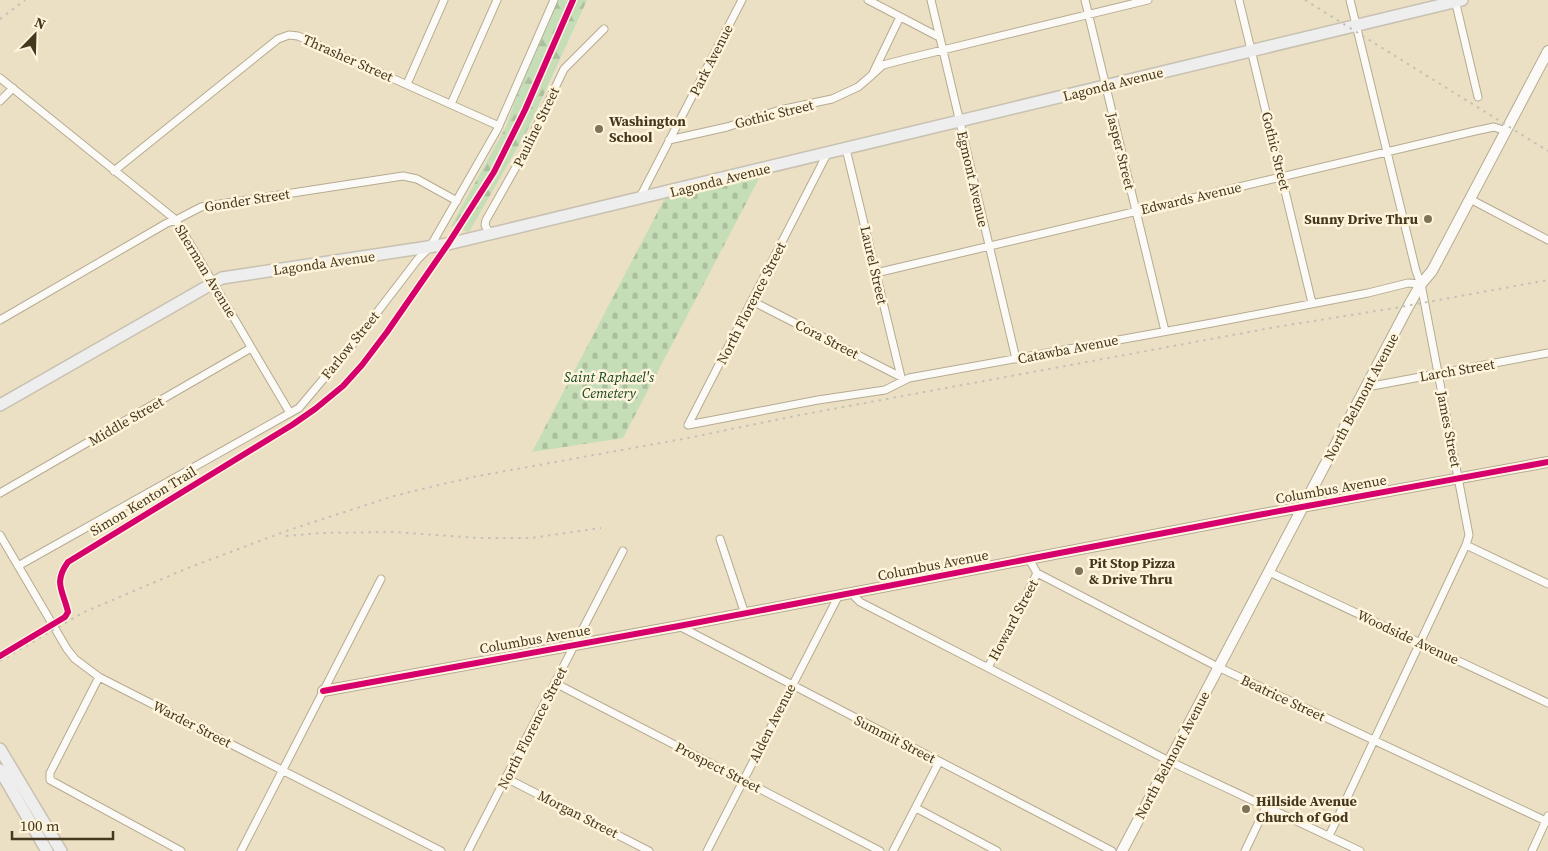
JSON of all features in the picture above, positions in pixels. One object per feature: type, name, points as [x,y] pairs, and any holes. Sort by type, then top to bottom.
[{"type":"main road","name":"Lagonda Avenue","points":[[0,405],[222,278],[430,247],[490,234],[1457,1]]},
{"type":"main road","points":[[0,749],[61,851]]},
{"type":"main road","points":[[0,770],[47,851]]},
{"type":"street","points":[[407,84],[444,0]]},
{"type":"street","points":[[451,104],[497,0]]},
{"type":"street","name":"Farlow Street","points":[[18,566],[299,408],[352,345],[418,259],[430,247],[499,126],[554,0]]},
{"type":"street","name":"Park Avenue","points":[[639,199],[742,0]]},
{"type":"street","points":[[868,0],[939,37]]},
{"type":"street","name":"Egmont Avenue","points":[[931,0],[1016,358]]},
{"type":"street","name":"Jasper Street","points":[[1085,0],[1164,331]]},
{"type":"street","name":"Gothic Street","points":[[669,140],[727,127],[780,110],[832,99],[858,87],[883,65],[1148,0]]},
{"type":"street","name":"Gothic Street","points":[[1240,0],[1312,303]]},
{"type":"street","name":"James Street","points":[[1329,836],[1466,545],[1469,533],[1421,284],[1416,271],[1350,0]]},
{"type":"street","points":[[1457,1],[1478,97]]},
{"type":"street","name":"Gothic Street","points":[[872,75],[900,17]]},
{"type":"street","name":"Pauline Street","points":[[490,234],[485,225],[486,220],[525,151],[564,69],[604,29]]},
{"type":"street","name":"Thrasher Street","points":[[114,171],[284,36],[298,36],[499,126]]},
{"type":"street","name":"North Belmont Avenue","points":[[1122,851],[1421,284],[1432,271],[1548,51]]},
{"type":"street","name":"Sherman Avenue","points":[[0,78],[176,220],[290,413]]},
{"type":"street","points":[[0,101],[12,88]]},
{"type":"street","name":"Edwards Avenue","points":[[876,274],[1494,127],[1506,131]]},
{"type":"street","name":"Laurel Street","points":[[846,149],[901,379]]},
{"type":"street","name":"North Florence Street","points":[[718,420],[688,425],[827,154]]},
{"type":"street","name":"Gonder Street","points":[[0,320],[167,223],[201,207],[404,176],[417,179],[457,201]]},
{"type":"street","points":[[1470,199],[1548,240]]},
{"type":"street","name":"Catawba Avenue","points":[[718,420],[818,400],[885,390],[895,386],[901,379],[1368,293],[1408,283],[1421,284]]},
{"type":"street","name":"Cora Street","points":[[752,301],[901,379]]},
{"type":"street","name":"Middle Street","points":[[0,493],[252,348]]},
{"type":"street","name":"Larch Street","points":[[1367,387],[1548,353]]},
{"type":"street","name":"Columbus Avenue","points":[[323,691],[745,614],[853,592],[1548,462]]},
{"type":"street","name":"Warder Street","points":[[0,535],[67,649],[75,659],[99,677],[440,851]]},
{"type":"street","points":[[720,539],[745,614]]},
{"type":"street","points":[[1466,545],[1548,584]]},
{"type":"street","name":"North Florence Street","points":[[468,851],[623,551]]},
{"type":"street","name":"Beatrice Street","points":[[1029,559],[1038,573],[1218,667],[1547,820]]},
{"type":"street","name":"Woodside Avenue","points":[[1269,572],[1548,703]]},
{"type":"street","name":"Howard Street","points":[[988,667],[1038,573]]},
{"type":"street","points":[[241,851],[381,578]]},
{"type":"street","points":[[853,592],[860,602],[1169,761],[1360,851]]},
{"type":"street","name":"Alden Avenue","points":[[707,851],[839,595]]},
{"type":"street","name":"Summit Street","points":[[679,626],[1112,851]]},
{"type":"street","points":[[99,677],[49,777],[52,782],[181,851]]},
{"type":"street","name":"Prospect Street","points":[[555,683],[880,851]]},
{"type":"street","points":[[893,851],[939,762]]},
{"type":"street","name":"Morgan Street","points":[[506,778],[649,851]]},
{"type":"street","points":[[1245,851],[1266,807]]},
{"type":"street","points":[[916,808],[997,851]]},
{"type":"street","points":[[1532,851],[1547,820]]},
{"type":"green space","points":[[550,0],[587,0],[528,129],[469,232],[451,226],[506,127]]},
{"type":"green space","name":"Saint Raphael's Cemetery","points":[[764,169],[623,438],[532,452],[668,192]]},
{"type":"railway","points":[[0,19],[25,0]]},
{"type":"railway","points":[[1305,0],[1548,151]]},
{"type":"railway","points":[[0,661],[82,613],[188,568],[289,530],[394,496],[426,488],[478,476],[688,438],[800,415],[1276,327],[1395,308],[1548,280]]},
{"type":"railway","points":[[286,536],[321,533],[394,532],[478,538],[531,538],[601,528]]},
{"type":"cycle path","name":"Simon Kenton Trail","points":[[0,656],[65,617],[68,612],[60,581],[63,569],[68,562],[292,425],[343,386],[362,365],[448,244],[494,172],[525,110],[573,0]]},
{"type":"cycle path","points":[[323,691],[679,626],[1258,515],[1548,462]]},
{"type":"place","name":"Washington School","points":[[599,129]]},
{"type":"place","name":"Sunny Drive Thru","points":[[1428,219]]},
{"type":"place","name":"Pit Stop Pizza & Drive Thru","points":[[1079,571]]},
{"type":"place","name":"Hillside Avenue Church of God","points":[[1246,809]]}]
